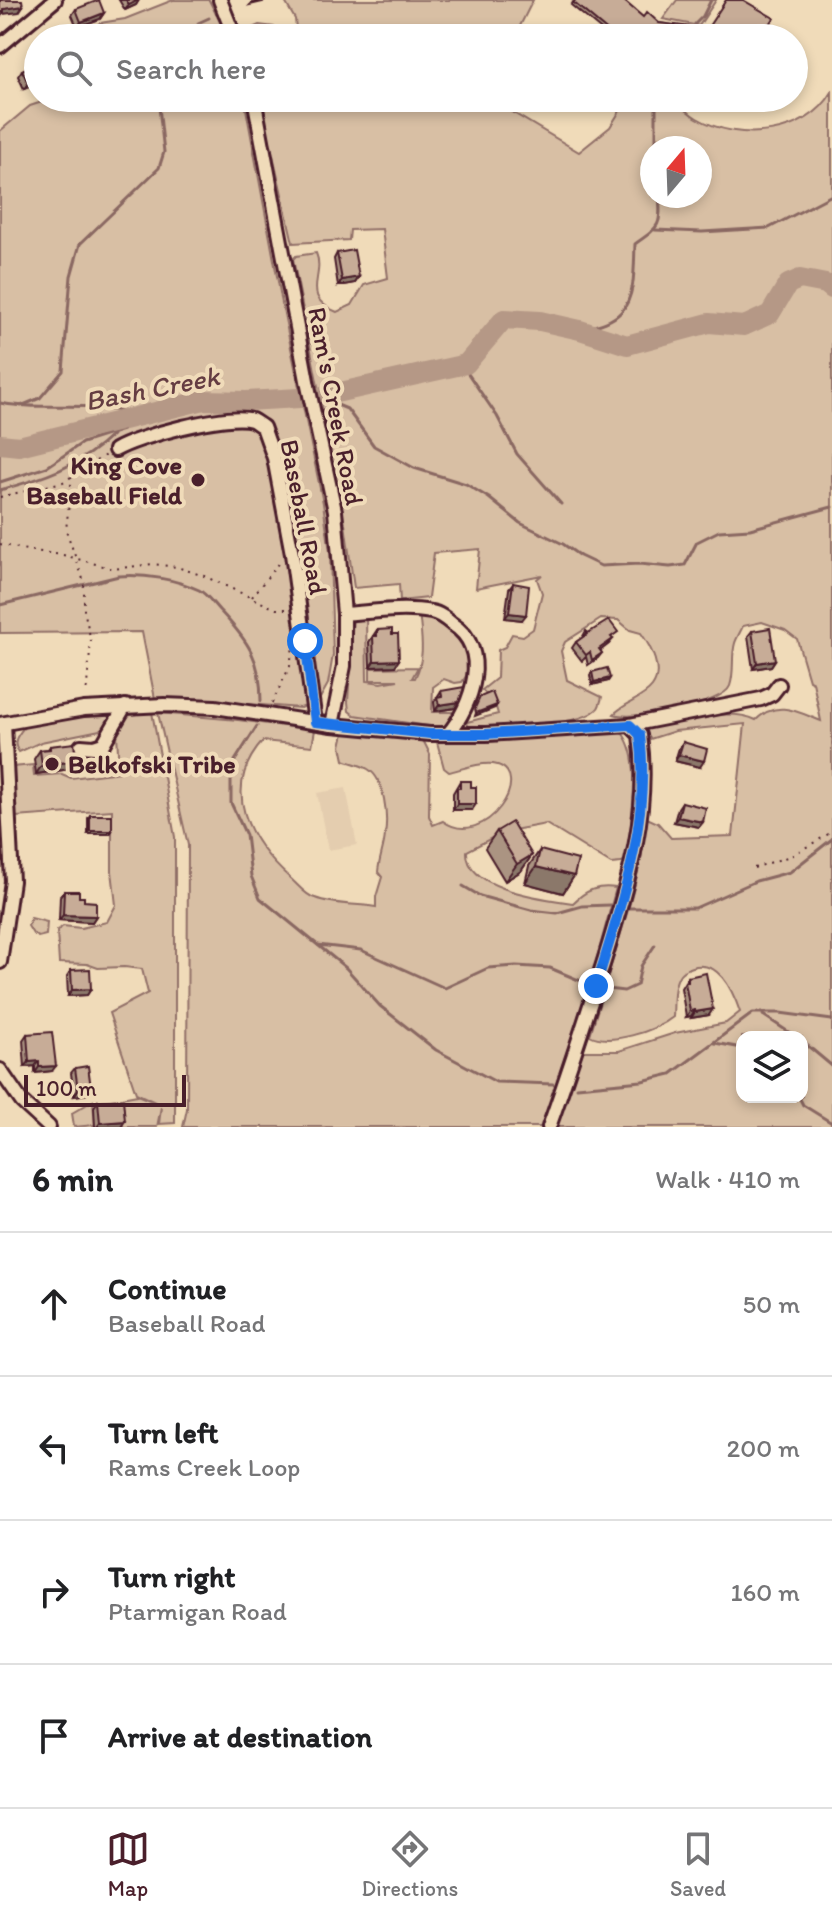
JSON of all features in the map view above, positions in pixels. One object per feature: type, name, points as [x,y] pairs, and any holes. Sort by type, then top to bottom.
[{"type":"street","points":[[26,24],[55,0]]},
{"type":"street","points":[[220,0],[229,24]]},
{"type":"street","points":[[0,46],[24,26]]},
{"type":"street","name":"Ram's Creek Road","points":[[257,112],[313,412],[335,511],[344,614],[344,666],[332,725]]},
{"type":"street","name":"Baseball Road","points":[[115,450],[129,441],[227,419],[251,419],[263,427],[271,442],[290,546],[315,722]]},
{"type":"street","points":[[344,614],[408,610],[435,612],[461,629],[472,650],[473,686],[464,711],[448,734]]},
{"type":"street","points":[[0,962],[12,881],[2,724],[84,709],[215,707],[332,725],[486,734],[630,725],[761,699],[772,694],[779,685]]},
{"type":"street","points":[[81,746],[103,744],[125,706]]},
{"type":"street","points":[[549,1127],[629,879],[641,811],[643,768],[640,735],[630,725]]},
{"type":"street","points":[[0,1070],[22,1102],[49,1127]]},
{"type":"path","points":[[0,497],[63,482],[115,450]]},
{"type":"path","points":[[72,476],[66,530],[84,582],[84,610],[91,641],[84,709]]},
{"type":"path","points":[[0,544],[77,558],[114,569],[153,564],[177,567],[276,609],[300,610]]},
{"type":"path","points":[[251,598],[290,546]]},
{"type":"path","points":[[264,714],[276,698],[290,666],[293,643]]},
{"type":"path","points":[[754,868],[793,855],[832,832]]},
{"type":"shaded area","points":[[173,0],[209,0],[221,24],[98,24],[125,19]]},
{"type":"shaded area","points":[[284,0],[533,0],[521,24],[296,24]]},
{"type":"shaded area","points":[[677,0],[716,0],[700,24],[663,19]]},
{"type":"shaded area","points":[[832,92],[832,1127],[557,1127],[583,1051],[619,1051],[675,1033],[726,1023],[740,1012],[730,988],[719,974],[705,966],[696,966],[685,970],[677,979],[673,1017],[644,1032],[620,1038],[590,1035],[630,903],[647,818],[658,823],[671,838],[733,836],[745,724],[675,731],[650,739],[643,728],[716,715],[731,714],[756,720],[772,710],[780,709],[796,711],[821,721],[813,682],[809,680],[797,639],[785,630],[762,622],[743,626],[734,648],[730,686],[724,693],[676,710],[624,716],[614,714],[644,695],[652,687],[657,674],[652,652],[641,633],[630,630],[618,620],[601,619],[565,642],[561,651],[567,680],[602,697],[598,708],[589,715],[557,722],[468,726],[467,722],[498,714],[492,694],[482,690],[497,678],[498,650],[505,647],[512,634],[523,636],[533,629],[542,593],[537,579],[542,575],[476,588],[480,549],[434,553],[428,598],[400,601],[399,584],[354,588],[345,524],[293,259],[316,253],[316,293],[319,300],[337,312],[352,305],[364,285],[388,278],[382,229],[350,230],[349,240],[293,243],[263,112],[512,112],[579,152],[610,127],[619,112],[688,112],[714,126],[732,131],[771,131],[789,126],[821,107]]},
{"type":"shaded area","points":[[24,111],[247,112],[330,552],[333,655],[328,684],[318,702],[300,708],[155,699],[142,632],[0,633],[0,131]]},
{"type":"shaded area","points":[[419,611],[456,630],[468,651],[469,667],[462,682],[444,679],[433,687],[432,712],[455,712],[452,719],[442,728],[354,715],[349,711],[348,702],[353,615],[366,615],[367,681],[381,683],[398,680],[370,680],[370,668],[418,667],[412,678],[415,678],[422,654]]},
{"type":"shaded area","points":[[152,712],[175,837],[175,1123],[159,1124],[161,1107],[157,1127],[123,1127],[121,1098],[137,1095],[157,1103],[136,1093],[109,1013],[148,993],[142,969],[59,963],[57,931],[63,926],[81,928],[107,922],[116,905],[112,871],[112,810],[16,817],[13,767],[33,765],[34,776],[62,774],[71,778],[119,772],[117,733],[124,716]]},
{"type":"shaded area","points":[[158,713],[315,730],[312,746],[263,741],[250,759],[243,777],[245,814],[262,848],[308,895],[329,902],[376,907],[386,827],[384,799],[374,774],[344,760],[341,746],[344,733],[423,740],[430,754],[429,816],[433,825],[443,821],[459,828],[475,826],[501,807],[510,780],[505,770],[493,764],[449,772],[444,768],[437,742],[491,742],[613,730],[623,734],[633,761],[634,793],[628,857],[621,863],[611,864],[546,824],[503,832],[467,851],[470,864],[479,875],[493,884],[527,895],[573,903],[593,890],[616,888],[593,972],[542,1127],[183,1127],[187,1109],[188,845]]},
{"type":"shaded area","points":[[89,714],[106,715],[111,718],[110,723],[100,730],[41,742],[19,752],[16,739],[25,726]]},
{"type":"shaded area","points":[[346,788],[357,845],[328,850],[317,793]]},
{"type":"shaded area","points":[[31,918],[47,922],[46,935],[38,937],[33,934],[28,926]]},
{"type":"shaded area","points":[[93,1101],[95,1125],[74,1127],[72,1113]]},
{"type":"building","points":[[0,0],[22,0],[23,6],[0,12]]},
{"type":"building","points":[[99,0],[104,13],[81,22],[76,9]]},
{"type":"building","points":[[623,0],[643,17],[647,12],[659,23],[667,24],[599,24],[573,2]]},
{"type":"building","points":[[726,0],[743,0],[774,18],[770,24],[710,24]]},
{"type":"building","points":[[354,250],[359,277],[342,280],[337,253]]},
{"type":"building","points":[[513,583],[529,586],[526,615],[509,613]]},
{"type":"building","points":[[609,620],[618,632],[599,649],[602,653],[592,660],[590,652],[586,655],[576,642],[587,634],[586,631],[588,633]]},
{"type":"building","points":[[770,628],[775,660],[757,663],[752,631]]},
{"type":"building","points":[[392,629],[392,634],[398,634],[399,660],[374,661],[373,636],[377,636],[377,630]]},
{"type":"building","points":[[607,668],[610,678],[594,682],[592,672]]},
{"type":"building","points":[[464,687],[459,702],[439,705],[437,697],[442,696],[441,691]]},
{"type":"building","points":[[492,692],[497,705],[476,713],[480,697]]},
{"type":"building","points":[[683,742],[707,749],[704,761],[679,755]]},
{"type":"building","points":[[74,743],[76,761],[42,765],[40,750]]},
{"type":"building","points":[[460,781],[471,781],[471,787],[476,787],[476,804],[457,804]]},
{"type":"building","points":[[682,802],[706,808],[703,822],[678,817]]},
{"type":"building","points":[[90,815],[112,815],[112,831],[90,831]]},
{"type":"building","points":[[512,822],[532,855],[517,864],[497,831]]},
{"type":"building","points":[[540,850],[578,860],[574,876],[536,867]]},
{"type":"building","points":[[64,891],[79,891],[79,897],[84,897],[84,901],[96,902],[96,916],[63,915]]},
{"type":"building","points":[[90,969],[91,989],[72,990],[71,970]]},
{"type":"building","points":[[706,973],[713,1009],[690,1011],[685,982],[688,982],[688,977]]},
{"type":"building","points":[[52,1032],[56,1066],[39,1067],[39,1061],[29,1062],[27,1034]]},
{"type":"building","points":[[88,1066],[91,1088],[78,1090],[75,1068]]},
{"type":"building","points":[[123,1099],[125,1121],[100,1123],[98,1101]]},
{"type":"waterway","points":[[695,24],[711,0]]},
{"type":"waterway","points":[[198,23],[209,18]]},
{"type":"waterway","points":[[21,406],[40,398],[63,371],[71,276],[80,244],[159,168],[164,152],[160,112]]},
{"type":"waterway","points":[[656,112],[656,136]]},
{"type":"waterway","points":[[655,230],[702,232],[769,228],[832,195]]},
{"type":"waterway","points":[[580,330],[612,319],[626,305],[633,280],[635,244],[657,225],[660,208]]},
{"type":"waterway","name":"Bash Creek","points":[[0,444],[19,446],[204,400],[318,397],[466,364],[504,319],[540,321],[627,345],[709,323],[744,326],[770,314],[788,284],[800,279],[826,284],[832,289]]},
{"type":"waterway","points":[[462,365],[497,416],[517,454],[561,504]]},
{"type":"waterway","points":[[318,397],[347,409],[374,446],[414,468],[466,484],[520,523],[601,566],[685,565],[697,542],[719,531],[750,529],[832,507]]},
{"type":"waterway","name":"Bash Creek","points":[[0,403],[85,406],[133,416],[123,430],[82,443],[47,467],[0,482]]},
{"type":"waterway","points":[[0,490],[60,470],[87,455],[112,435]]},
{"type":"waterway","points":[[0,605],[119,576],[160,578],[190,586],[208,597],[246,642],[259,673],[261,701]]},
{"type":"waterway","points":[[257,726],[231,767],[231,803],[246,835],[251,876],[260,898],[346,968],[380,1006],[436,1050],[496,1082],[553,1084]]},
{"type":"waterway","points":[[625,908],[695,908],[756,881],[790,872],[832,839]]},
{"type":"waterway","points":[[463,886],[480,896],[531,910],[557,913],[582,906],[610,905]]},
{"type":"waterway","points":[[318,945],[361,950],[445,988],[488,968],[516,966],[550,968],[581,981]]},
{"type":"waterway","points":[[607,989],[624,991],[637,985],[641,966],[655,945]]},
{"type":"waterway","points":[[577,1087],[642,1081],[671,1074],[753,1013],[832,1020]]},
{"type":"waterway","points":[[763,1015],[787,1031]]},
{"type":"waterway","points":[[715,1043],[736,1047]]},
{"type":"waterway","points":[[808,1046],[832,1066]]},
{"type":"waterway","points":[[802,1103],[832,1123]]},
{"type":"place","name":"King Cove Baseball Field","points":[[198,480]]},
{"type":"place","name":"Belkofski Tribe","points":[[52,764]]},
{"type":"route","points":[[305,641],[315,722],[430,734],[486,734],[630,725],[640,735],[643,768],[641,811],[629,879],[596,986]]}]
